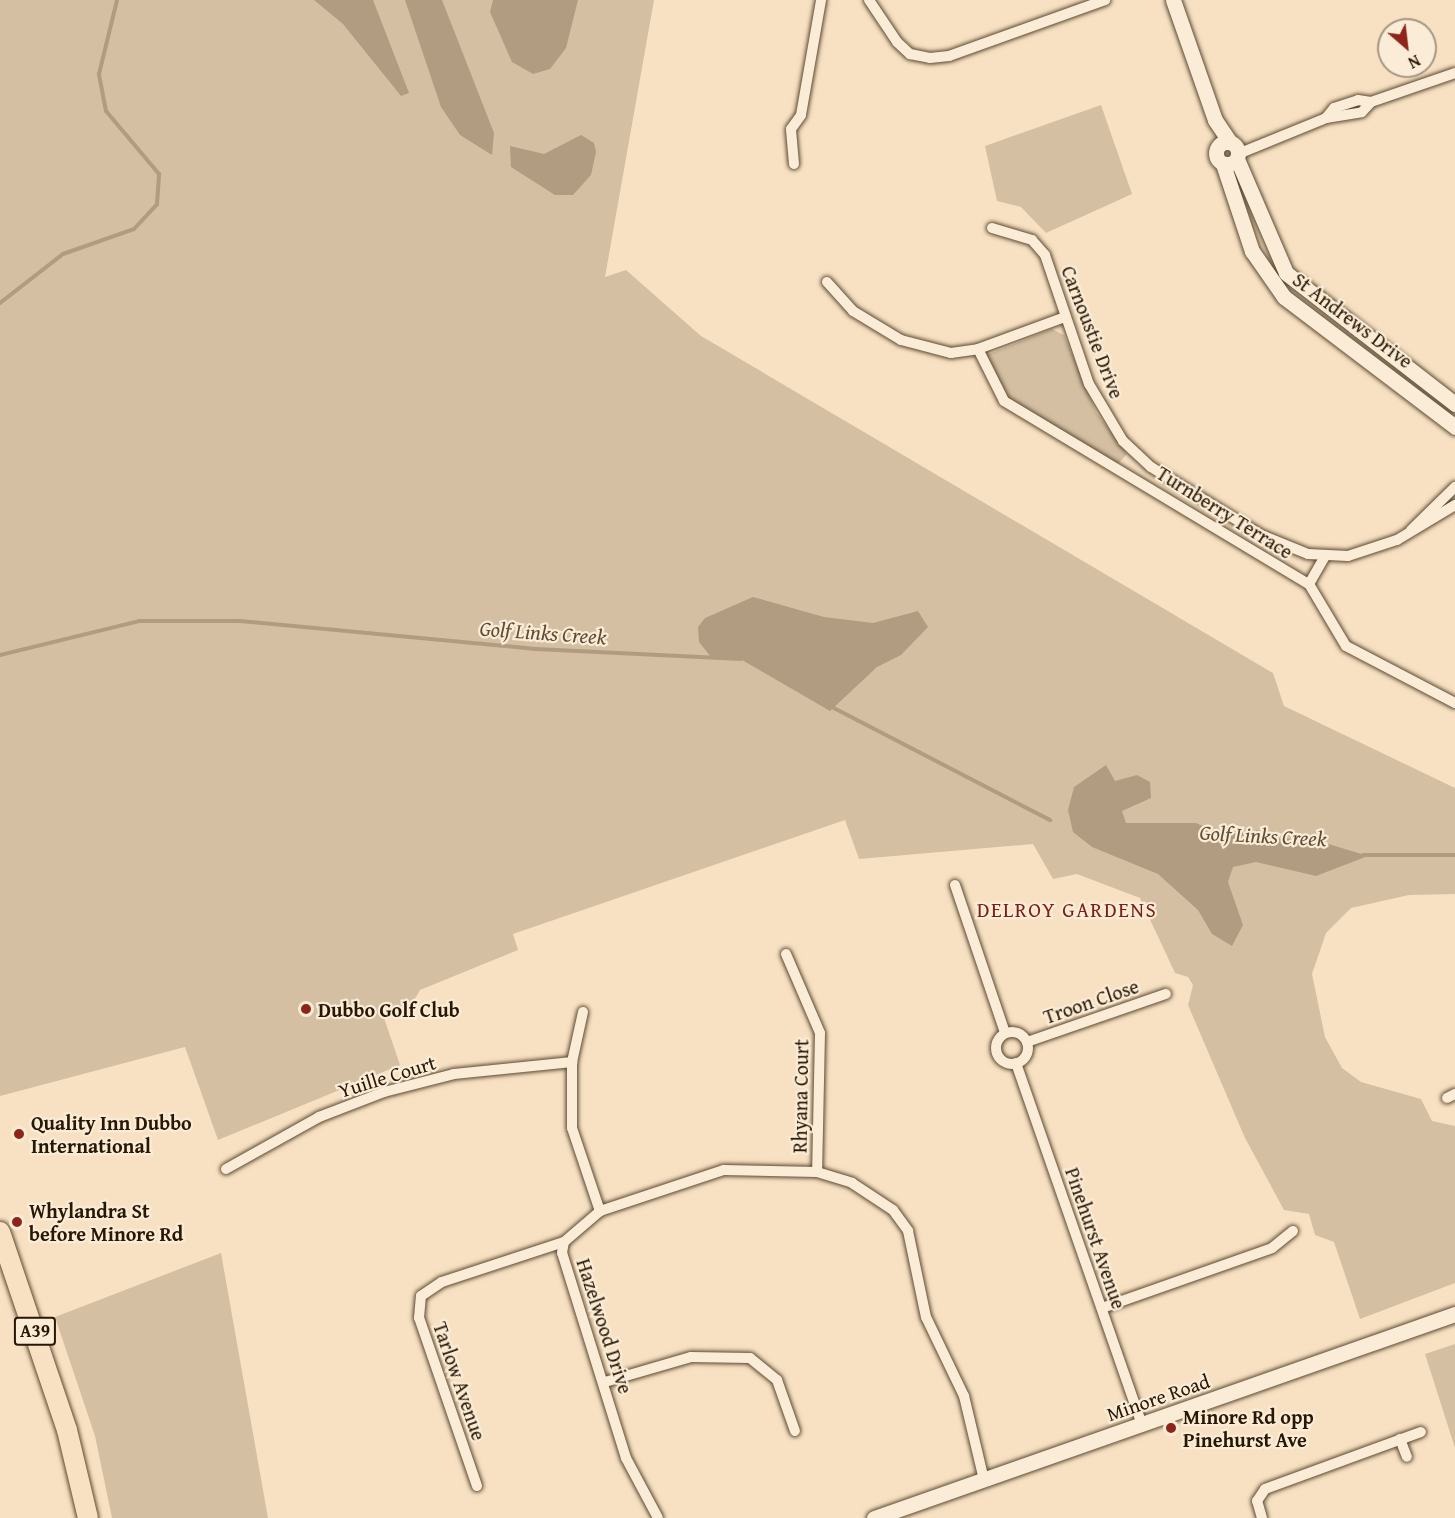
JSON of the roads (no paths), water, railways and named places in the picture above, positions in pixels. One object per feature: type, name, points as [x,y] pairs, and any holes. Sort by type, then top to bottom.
[{"type":"highway","name":"A39","points":[[0,1232],[67,1430],[88,1518]]},
{"type":"street","points":[[794,164],[791,129],[801,115],[821,0]]},
{"type":"street","points":[[869,0],[897,42],[910,54],[930,58],[949,57],[1105,0]]},
{"type":"street","points":[[1173,0],[1215,120],[1230,151],[1326,118],[1362,112],[1371,102],[1455,73]]},
{"type":"street","name":"St Andrews Drive","points":[[1230,151],[1286,273],[1455,404]]},
{"type":"street","name":"St Andrews Drive","points":[[1230,151],[1252,251],[1278,291],[1455,427]]},
{"type":"street","name":"Carnoustie Drive","points":[[992,228],[1032,240],[1045,255],[1065,317],[1098,401],[1136,454],[1276,543],[1325,556],[1366,552],[1409,533],[1455,505]]},
{"type":"street","points":[[827,282],[853,311],[901,340],[951,353],[978,349],[1065,317]]},
{"type":"street","name":"Turnberry Terrace","points":[[978,349],[1004,400],[1309,584],[1346,646],[1455,703]]},
{"type":"street","name":"Carnoustie Drive","points":[[1409,533],[1455,487]]},
{"type":"street","points":[[1309,584],[1325,556]]},
{"type":"street","points":[[955,885],[1005,1033]]},
{"type":"street","name":"Rhyana Court","points":[[786,954],[820,1033],[817,1172]]},
{"type":"street","name":"Troon Close","points":[[1027,1042],[1166,994]]},
{"type":"street","points":[[583,1012],[572,1062],[572,1128],[600,1210]]},
{"type":"street","points":[[1017,1032],[1027,1042],[1025,1056],[1016,1063],[997,1053],[996,1043],[1005,1033],[1017,1032]]},
{"type":"street","name":"Yuille Court","points":[[226,1169],[319,1117],[384,1092],[454,1074],[572,1062]]},
{"type":"street","name":"Pinehurst Avenue","points":[[1016,1063],[1142,1425]]},
{"type":"street","name":"Hazelwood Drive","points":[[658,1518],[626,1458],[605,1382],[562,1252],[564,1242],[600,1210],[724,1170],[817,1172],[874,1194],[908,1231],[926,1317],[964,1396],[984,1480]]},
{"type":"street","points":[[1102,1308],[1272,1248],[1293,1231]]},
{"type":"street","name":"Tarlow Avenue","points":[[477,1486],[419,1318],[421,1296],[442,1282],[564,1242]]},
{"type":"street","name":"Minore Road","points":[[874,1518],[1455,1314]]},
{"type":"street","points":[[605,1382],[691,1357],[750,1358],[777,1380],[795,1431]]},
{"type":"street","points":[[1262,1518],[1257,1501],[1265,1489],[1422,1432]]},
{"type":"street","points":[[1400,1439],[1407,1457]]},
{"type":"water","points":[[314,0],[373,0],[409,93],[401,96],[343,24]]},
{"type":"water","points":[[405,0],[442,0],[494,133],[492,155],[460,135],[441,107]]},
{"type":"water","points":[[493,0],[578,0],[566,48],[550,69],[533,74],[512,62],[490,12]]},
{"type":"water","points":[[581,135],[594,143],[596,152],[591,175],[573,195],[555,195],[511,167],[510,146],[544,154]]},
{"type":"water","points":[[753,597],[824,617],[873,623],[918,611],[928,627],[901,655],[877,667],[830,711],[742,660],[711,657],[699,642],[698,627],[705,618]]},
{"type":"water","points":[[1106,765],[1115,781],[1137,775],[1150,782],[1151,798],[1122,811],[1126,823],[1196,823],[1224,835],[1259,830],[1271,838],[1315,840],[1368,856],[1316,876],[1256,862],[1233,867],[1228,882],[1243,925],[1232,946],[1212,934],[1198,910],[1158,874],[1092,847],[1073,832],[1068,810],[1074,787]]},
{"type":"waterway","points":[[0,303],[63,254],[134,229],[157,204],[159,174],[106,111],[99,74],[117,0]]},
{"type":"waterway","name":"Golf Links Creek","points":[[0,655],[139,621],[240,621],[536,649],[741,659]]},
{"type":"waterway","name":"Golf Links Creek","points":[[830,706],[1050,820]]},
{"type":"waterway","name":"Golf Links Creek","points":[[1363,855],[1455,855]]},
{"type":"place","name":"Dubbo Golf Club","points":[[306,1009]]},
{"type":"place","name":"Quality Inn Dubbo International","points":[[19,1134]]},
{"type":"place","name":"Whylandra St before Minore Rd","points":[[17,1222]]},
{"type":"place","name":"Minore Rd opp Pinehurst Ave","points":[[1171,1428]]},
{"type":"district","name":"DELROY GARDENS","points":[[1067,910]]}]
